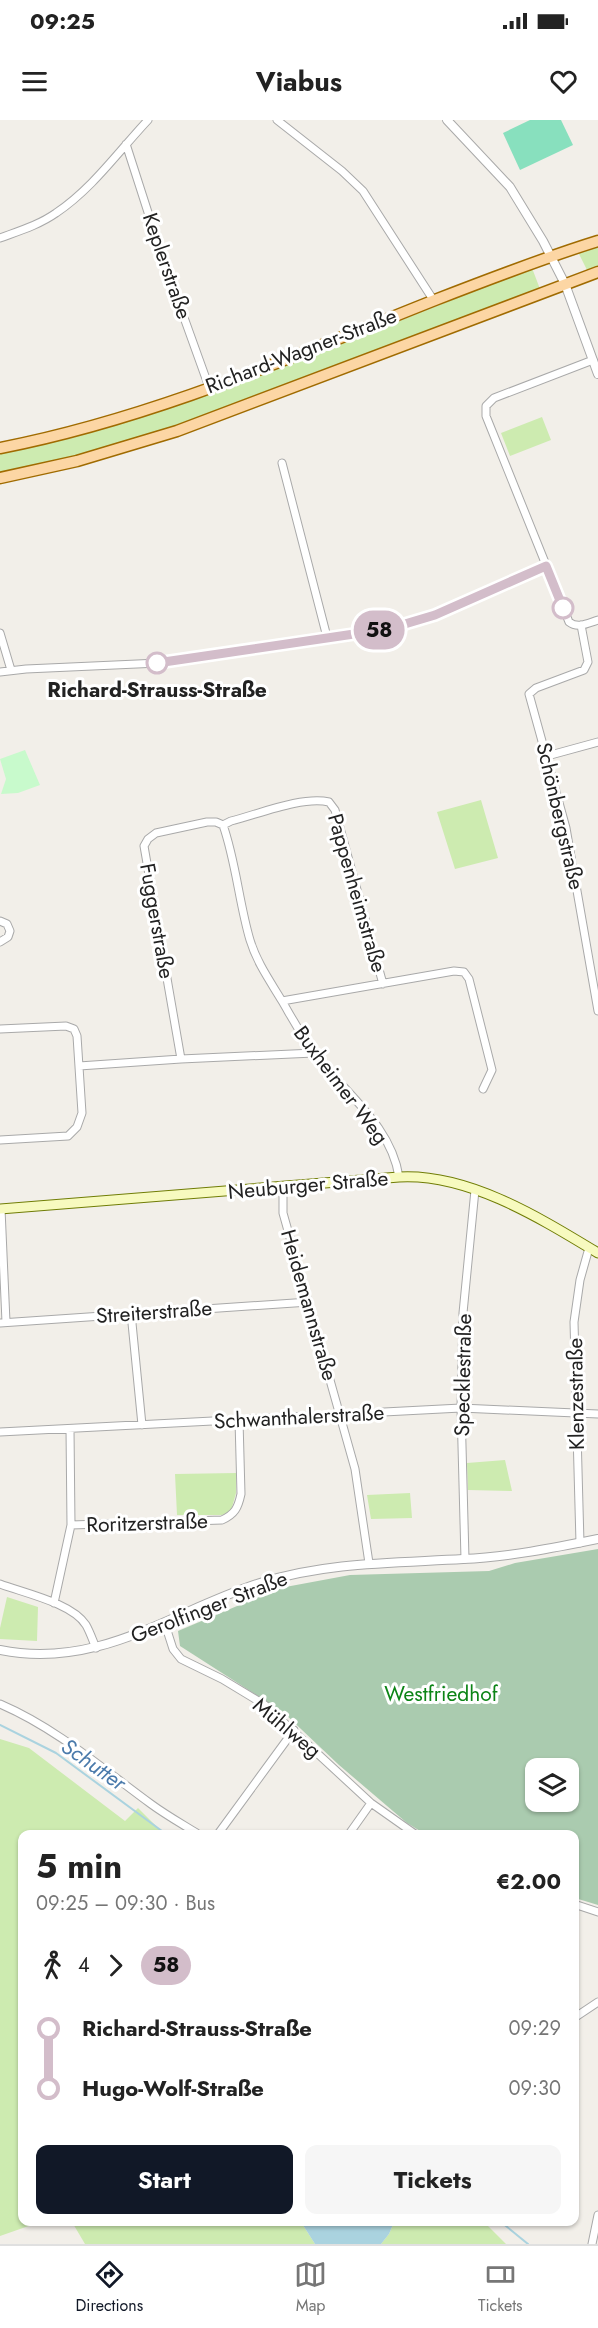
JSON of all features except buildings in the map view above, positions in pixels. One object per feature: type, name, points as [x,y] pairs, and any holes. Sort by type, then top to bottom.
[{"type":"main road","name":"Richard-Wagner-Straße","points":[[0,448],[108,420],[209,387],[552,255],[598,241]]},
{"type":"main road","name":"Richard-Wagner-Straße","points":[[0,478],[77,461],[177,431],[284,393],[598,272]]},
{"type":"main road","name":"Neuburger Straße","points":[[0,1209],[399,1177],[437,1178],[475,1190],[520,1209],[598,1253]]},
{"type":"street","points":[[0,238],[38,224],[69,204],[88,188],[148,120]]},
{"type":"street","points":[[277,120],[342,171],[363,191],[434,301]]},
{"type":"street","points":[[447,120],[510,187],[552,255],[598,374]]},
{"type":"street","name":"Keplerstraße","points":[[126,144],[164,262],[209,387]]},
{"type":"street","points":[[592,360],[494,398],[486,406],[486,416],[569,622],[581,625],[598,621]]},
{"type":"street","points":[[282,463],[327,637]]},
{"type":"street","points":[[0,672],[159,663],[388,629],[410,624],[546,566]]},
{"type":"street","name":"Schönbergstraße","points":[[581,625],[588,662],[584,670],[536,688],[530,693],[530,701],[547,756],[574,866],[598,1011]]},
{"type":"street","points":[[0,633],[11,670]]},
{"type":"street","points":[[547,756],[598,742]]},
{"type":"street","name":"Fuggerstraße","points":[[181,1059],[144,846],[148,839],[156,833],[207,822],[223,825],[304,802],[319,800],[329,802]]},
{"type":"street","name":"Pappenheimstraße","points":[[329,802],[335,810],[384,984]]},
{"type":"street","name":"Buxheimer Weg","points":[[223,825],[251,942],[262,969],[295,1026],[314,1053],[354,1097],[384,1135],[395,1160],[399,1177]]},
{"type":"street","points":[[0,921],[10,930],[8,937],[0,942]]},
{"type":"street","points":[[282,1001],[454,971],[464,972],[469,979],[492,1070],[483,1089]]},
{"type":"street","points":[[0,1029],[66,1026],[74,1029],[77,1036],[82,1113],[77,1127],[68,1136],[0,1140]]},
{"type":"street","points":[[79,1066],[314,1053]]},
{"type":"street","name":"Heidemannstraße","points":[[283,1187],[283,1213],[355,1468],[369,1563]]},
{"type":"street","name":"Specklestraße","points":[[465,1559],[461,1408],[463,1314],[475,1190]]},
{"type":"street","points":[[0,1209],[3,1322]]},
{"type":"street","name":"Klenzestraße","points":[[580,1543],[574,1322],[580,1280],[589,1248]]},
{"type":"street","name":"Streiterstraße","points":[[3,1322],[309,1302]]},
{"type":"street","points":[[131,1313],[142,1425]]},
{"type":"street","name":"Schwanthalerstraße","points":[[0,1432],[461,1408],[598,1414]]},
{"type":"street","name":"Roritzerstraße","points":[[71,1525],[222,1520],[233,1514],[239,1505],[241,1494],[239,1420]]},
{"type":"street","points":[[54,1603],[71,1525],[70,1429]]},
{"type":"street","name":"Gerolfinger Straße","points":[[0,1650],[39,1653],[96,1648],[165,1624],[260,1583],[300,1573],[369,1563],[465,1559],[514,1554],[598,1539]]},
{"type":"street","points":[[0,1584],[54,1603],[76,1615],[86,1625],[96,1648]]},
{"type":"street","name":"Mühlweg","points":[[165,1624],[172,1649],[181,1659],[222,1679],[265,1705],[371,1803],[409,1830]]},
{"type":"street","points":[[0,1704],[27,1716],[112,1774],[152,1805],[192,1830]]},
{"type":"street","points":[[221,1830],[294,1730]]},
{"type":"street","points":[[352,1830],[371,1803]]},
{"type":"street","points":[[579,1906],[598,1912]]},
{"type":"street","points":[[579,2015],[598,2002]]},
{"type":"street","points":[[592,2244],[598,2216]]},
{"type":"green space","points":[[530,120],[561,120],[573,145],[520,170],[503,133]]},
{"type":"green space","points":[[598,246],[598,267],[587,270],[578,252]]},
{"type":"green space","points":[[532,268],[540,289],[200,421],[111,449],[0,475],[0,452],[72,438],[170,407],[382,328]]},
{"type":"green space","points":[[542,417],[551,440],[510,456],[501,433]]},
{"type":"green space","points":[[25,750],[40,785],[18,793],[1,794],[6,779],[0,759]]},
{"type":"green space","points":[[481,800],[498,858],[455,869],[437,812]]},
{"type":"green space","points":[[505,1460],[512,1491],[468,1490],[467,1463]]},
{"type":"green space","points":[[236,1473],[236,1493],[231,1511],[222,1515],[177,1515],[175,1474]]},
{"type":"green space","points":[[410,1493],[412,1518],[371,1519],[367,1495]]},
{"type":"green space","name":"Westfriedhof","points":[[598,1549],[598,1905],[579,1899],[579,1830],[418,1830],[407,1823],[339,1765],[283,1712],[180,1646],[178,1631],[280,1588],[350,1575],[489,1571],[515,1563]]},
{"type":"green space","points":[[7,1597],[38,1607],[37,1641],[0,1639],[0,1628]]},
{"type":"green space","points":[[0,1739],[29,1748],[125,1821],[138,1808],[160,1830],[18,1830],[18,2226],[29,2226],[0,2236]]},
{"type":"green space","points":[[74,2226],[304,2226],[315,2244],[85,2244]]},
{"type":"green space","points":[[392,2226],[488,2226],[506,2244],[381,2244]]},
{"type":"water","points":[[304,2226],[392,2226],[381,2244],[315,2244]]},
{"type":"waterway","name":"Schutter","points":[[0,1725],[56,1753],[161,1830]]},
{"type":"waterway","name":"Schutter","points":[[506,2226],[528,2244]]},
{"type":"bus line","name":"58","points":[[157,663],[410,624],[546,566],[563,608]]},
{"type":"place","name":"Richard-Strauss-Straße","points":[[157,663]]}]
